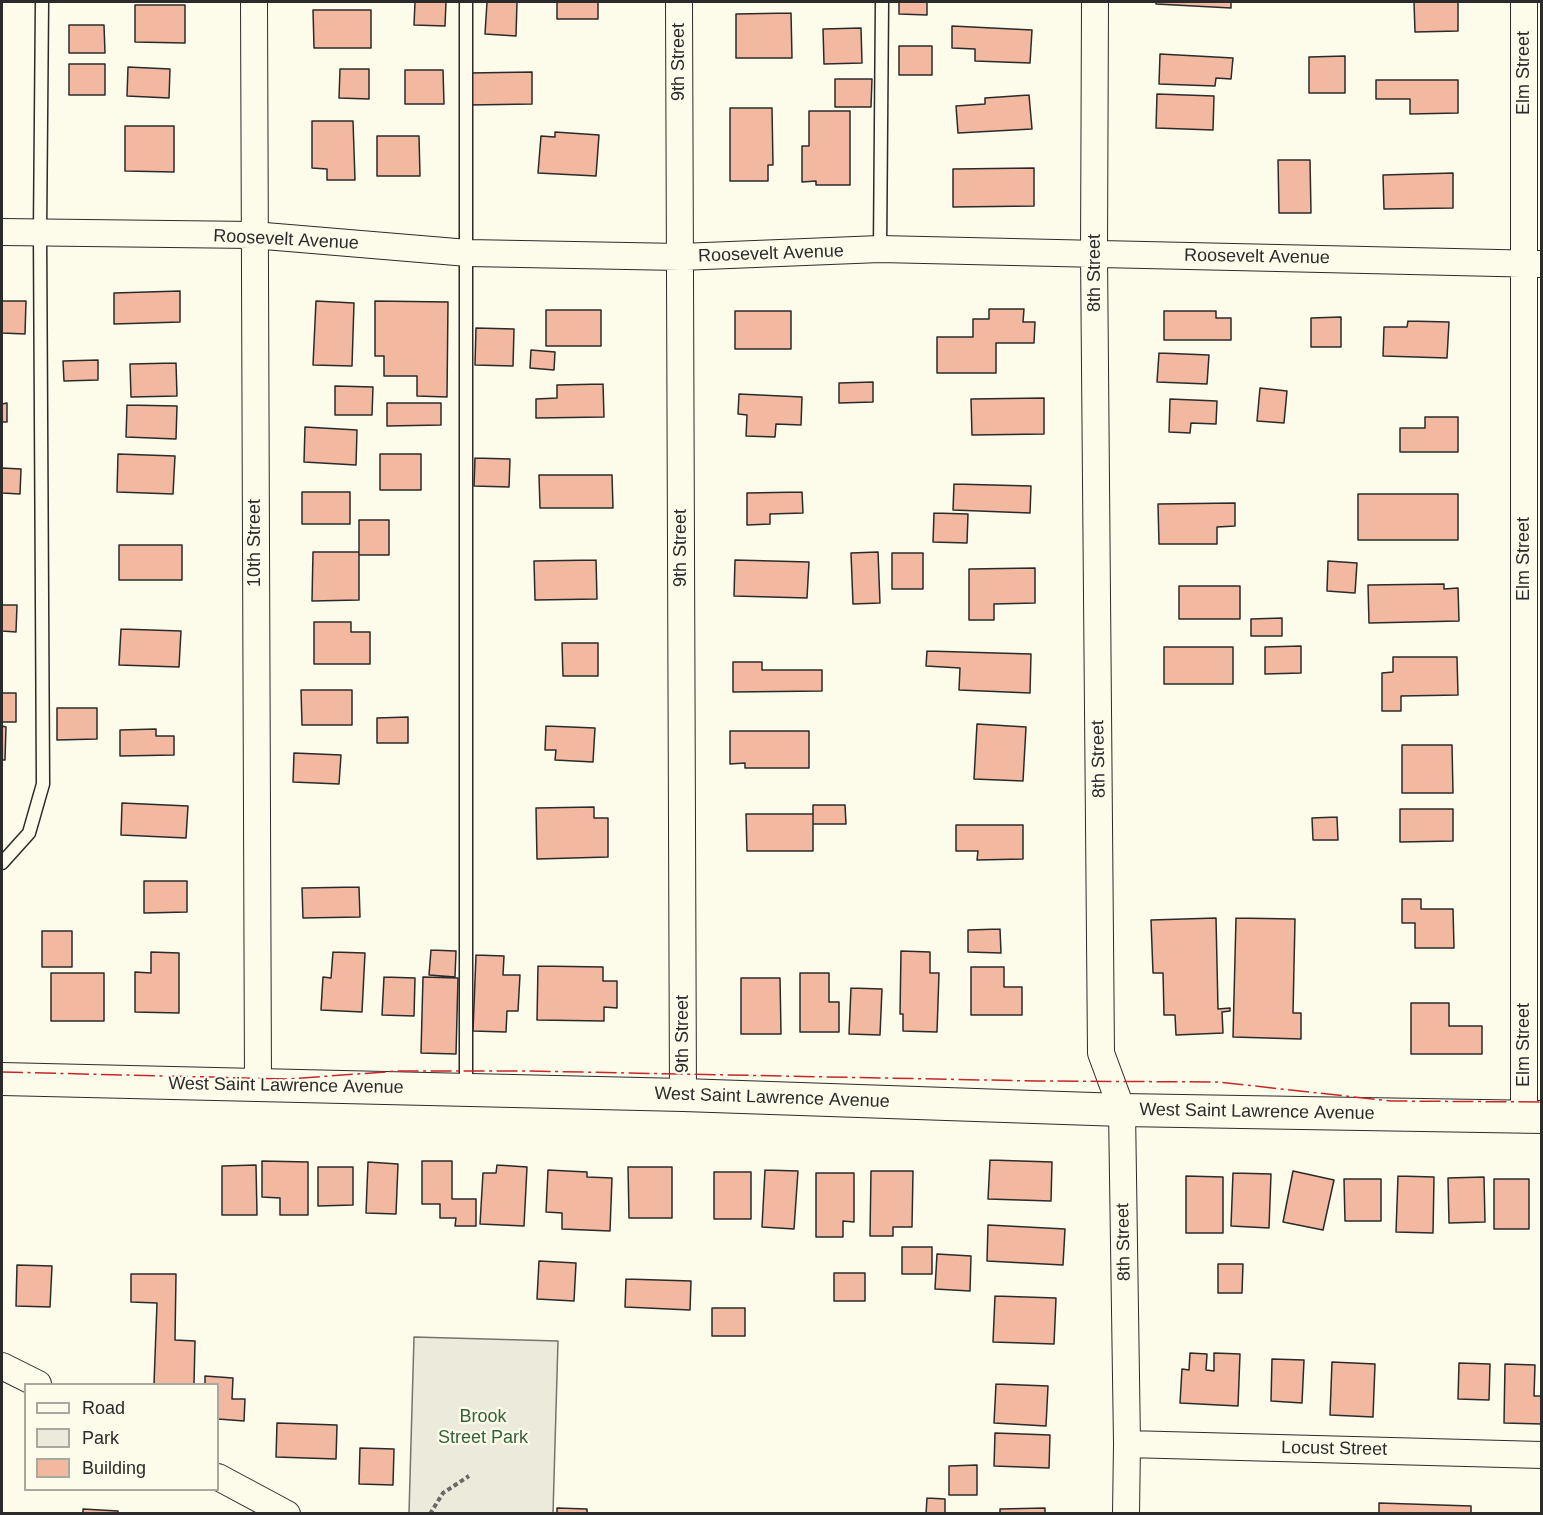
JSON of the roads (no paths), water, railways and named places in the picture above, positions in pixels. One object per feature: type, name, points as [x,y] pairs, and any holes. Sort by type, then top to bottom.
[{"type":"street","name":"10th Street","points":[[254,2],[253,235],[258,1085]]},
{"type":"street","name":"9th Street","points":[[679,2],[683,1095]]},
{"type":"street","name":"8th Street","points":[[1095,2],[1094,253],[1101,1053],[1122,1110],[1126,1514]]},
{"type":"street","name":"Elm Street","points":[[1524,2],[1533,264],[1533,1117]]},
{"type":"street","name":"Roosevelt Avenue","points":[[2,231],[253,235],[468,253],[680,257],[880,249],[1533,264]]},
{"type":"street","name":"West Saint Lawrence Avenue","points":[[2,1079],[683,1095],[1122,1110],[1533,1117]]},
{"type":"street","points":[[2,1366],[36,1383]]},
{"type":"street","name":"Locust Street","points":[[1127,1444],[1542,1455]]},
{"type":"street","points":[[219,1479],[287,1514]]},
{"type":"lane","points":[[2,863],[29,833],[43,784],[40,232],[42,2]]},
{"type":"lane","points":[[466,2],[468,253],[466,1090]]},
{"type":"lane","points":[[880,249],[882,2]]},
{"type":"park label","name":"Brook Street Park","points":[[483,1427]]}]
